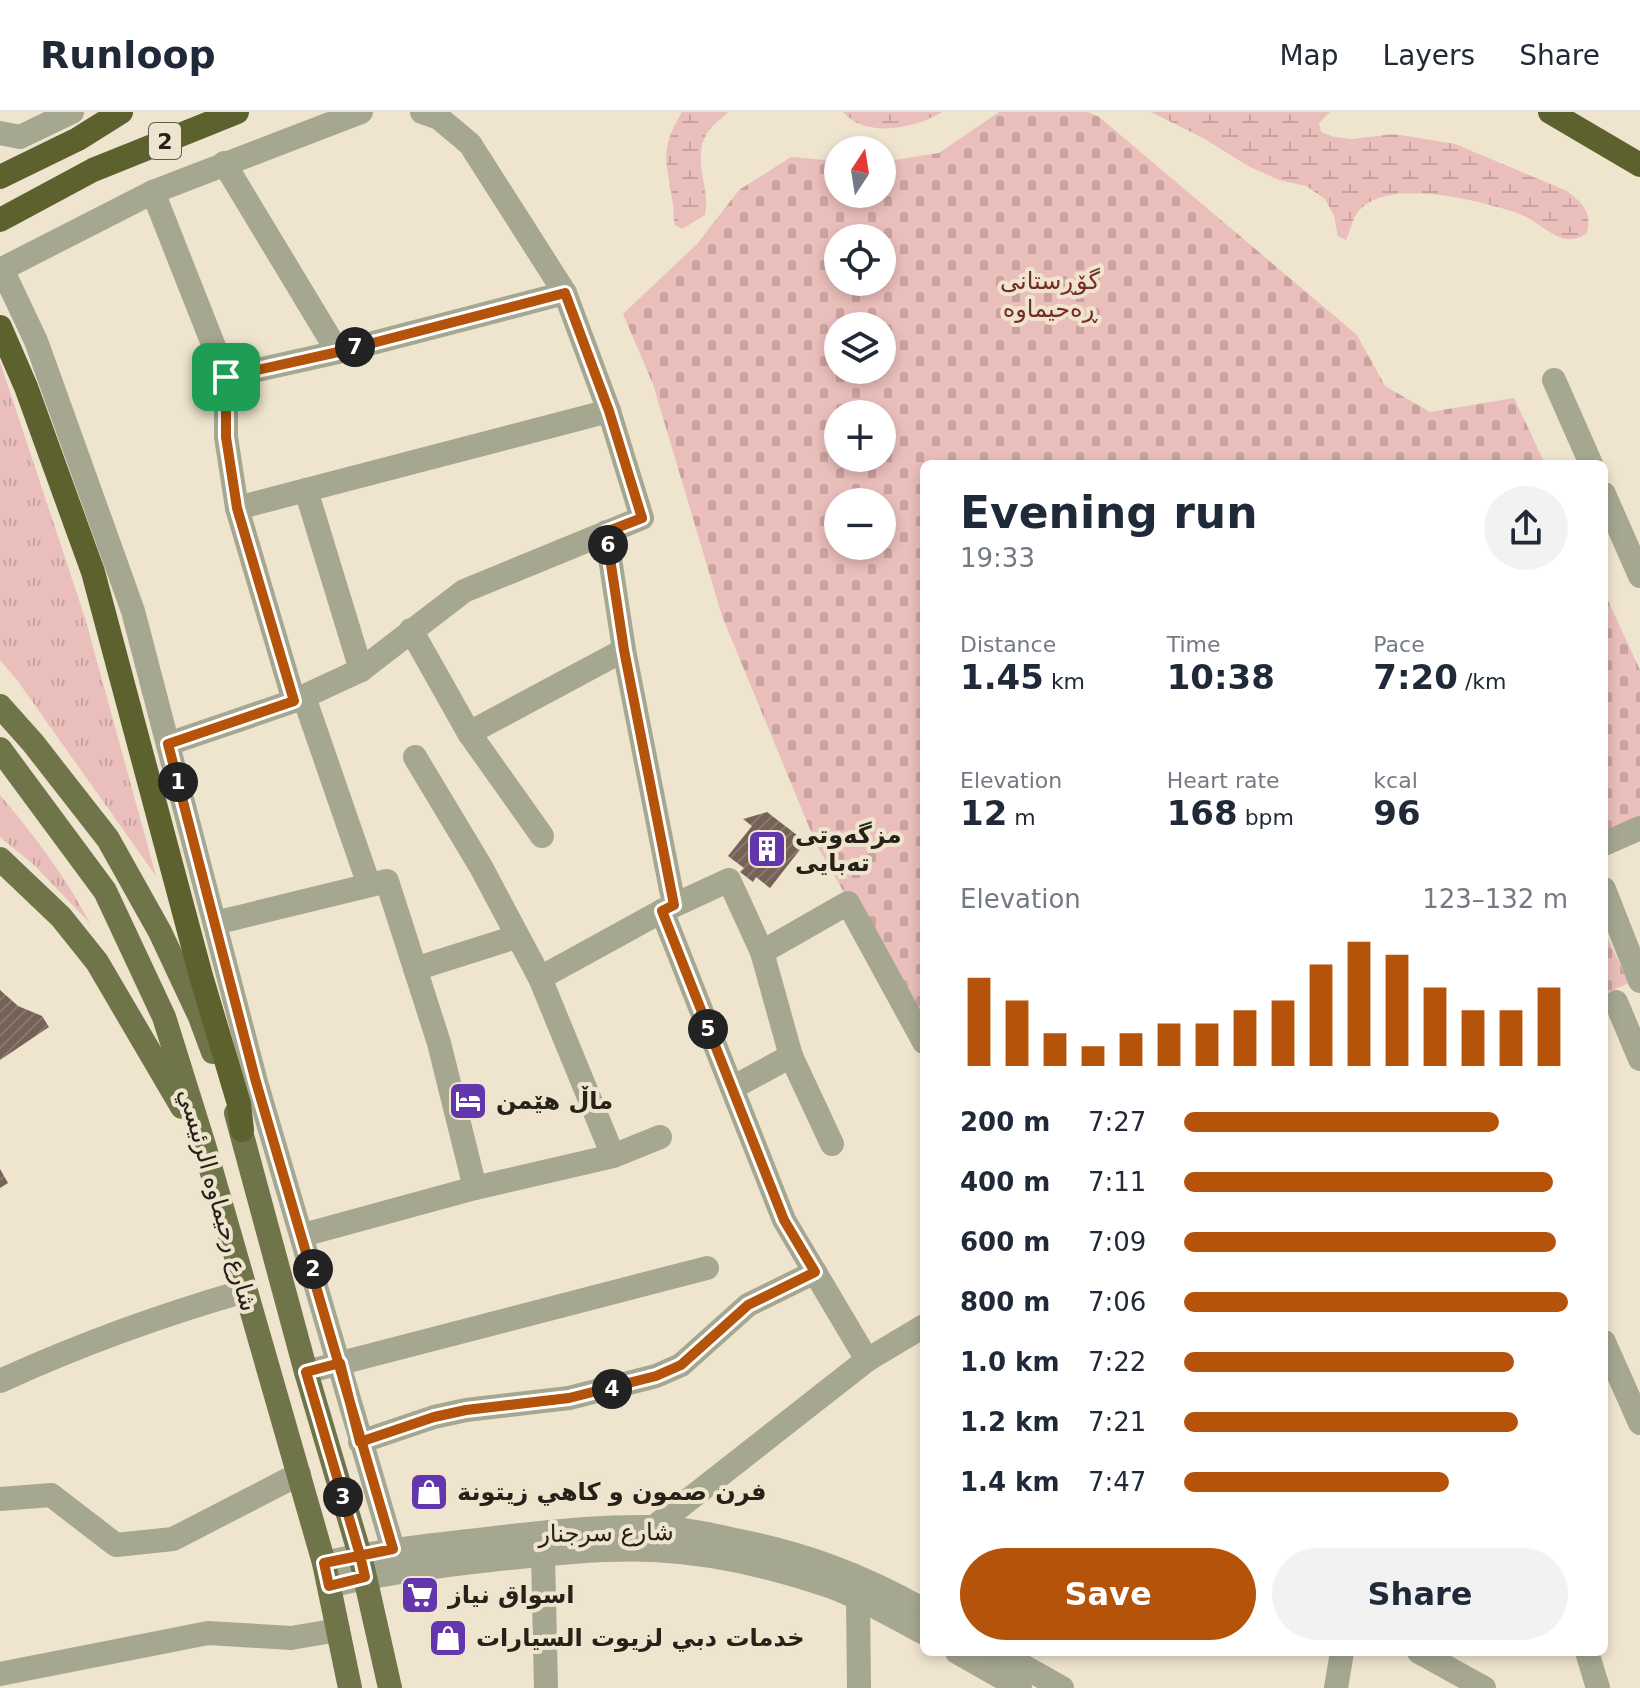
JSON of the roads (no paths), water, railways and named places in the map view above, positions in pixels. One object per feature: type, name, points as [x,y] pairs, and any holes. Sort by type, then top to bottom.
[{"type":"highway","name":"2","points":[[0,177],[78,139],[93,119],[121,112]]},
{"type":"highway","name":"2","points":[[0,220],[93,170],[237,112]]},
{"type":"highway","points":[[1550,112],[1640,165]]},
{"type":"highway","points":[[0,327],[26,387],[93,572],[201,976],[239,1104],[242,1130]]},
{"type":"main road","name":"شارع رحيماوه الرئيسي","points":[[0,706],[108,839],[160,932],[200,1017],[242,1130],[306,1372],[362,1566],[390,1688]]},
{"type":"main road","name":"شارع رحيماوه الرئيسي","points":[[0,749],[105,891],[164,1017],[299,1474],[326,1574],[350,1688]]},
{"type":"main road","points":[[0,859],[61,917],[97,962],[204,1145]]},
{"type":"street","points":[[0,133],[20,137],[72,112]]},
{"type":"street","points":[[361,112],[153,192],[2,269],[36,341],[133,611],[256,1082],[393,1549]]},
{"type":"street","points":[[168,744],[299,699],[361,670],[464,591],[642,518],[609,411],[565,293],[470,144],[439,118],[422,112]]},
{"type":"street","points":[[224,163],[338,352]]},
{"type":"street","points":[[153,192],[226,377],[226,437],[237,508],[299,699],[369,885]]},
{"type":"street","points":[[226,377],[338,352],[565,293]]},
{"type":"street","points":[[1554,380],[1589,460]]},
{"type":"street","points":[[237,508],[609,411]]},
{"type":"street","points":[[306,490],[361,670]]},
{"type":"street","points":[[1608,503],[1640,576]]},
{"type":"street","points":[[606,532],[668,908],[732,1088],[784,1220],[867,1360]]},
{"type":"street","points":[[411,630],[469,733],[542,836]]},
{"type":"street","points":[[469,733],[624,650]]},
{"type":"street","points":[[415,757],[481,867],[540,978],[613,1156]]},
{"type":"street","points":[[1608,842],[1640,828]]},
{"type":"street","points":[[540,978],[668,908],[729,880],[762,952],[791,1056],[832,1144]]},
{"type":"street","points":[[215,923],[387,881],[439,1043],[475,1188]]},
{"type":"street","points":[[762,952],[848,903],[920,1035]]},
{"type":"street","points":[[1608,905],[1640,981]]},
{"type":"street","points":[[415,969],[516,937]]},
{"type":"street","points":[[1640,992],[1610,1005],[1640,1059]]},
{"type":"street","points":[[732,1088],[791,1056]]},
{"type":"street","points":[[303,1235],[475,1188],[613,1156],[660,1137]]},
{"type":"street","points":[[306,1372],[707,1268]]},
{"type":"street","points":[[360,1442],[455,1412],[569,1398],[656,1376],[681,1365],[748,1305],[815,1272]]},
{"type":"street","points":[[0,1381],[132,1327],[245,1291]]},
{"type":"street","points":[[654,1527],[867,1360],[920,1330]]},
{"type":"street","points":[[1608,1351],[1640,1423]]},
{"type":"street","points":[[0,1499],[51,1495],[116,1545],[173,1539],[299,1474]]},
{"type":"street","name":"شارع سرجنار","points":[[362,1566],[393,1549],[597,1528],[654,1527],[724,1537],[807,1556],[857,1575],[920,1608]]},
{"type":"street","name":"شارع سرجنار","points":[[326,1574],[362,1566],[543,1555],[631,1550],[684,1553],[780,1572],[830,1586],[920,1631]]},
{"type":"street","points":[[543,1555],[546,1688]]},
{"type":"street","points":[[858,1598],[859,1688]]},
{"type":"street","points":[[0,1674],[208,1633],[291,1638],[338,1630]]},
{"type":"street","points":[[976,1656],[1000,1661],[1062,1688]]},
{"type":"street","points":[[1336,1688],[1341,1656]]},
{"type":"street","points":[[1426,1656],[1484,1688]]},
{"type":"street","points":[[1588,1656],[1598,1688]]},
{"type":"street","points":[[1000,1661],[1020,1688]]},
{"type":"place","name":"مزگەوتی تەبایی","points":[[767,849]]},
{"type":"place","name":"ماڵ هێمن","points":[[468,1101]]},
{"type":"place","name":"فرن صمون و كاهي زيتونة","points":[[429,1492]]},
{"type":"place","name":"اسواق نياز","points":[[420,1595]]},
{"type":"place","name":"خدمات دبي لزيوت السيارات","points":[[448,1638]]},
{"type":"park label","name":"گۆڕستانی ڕەحیماوە","points":[[1050,295]]}]
